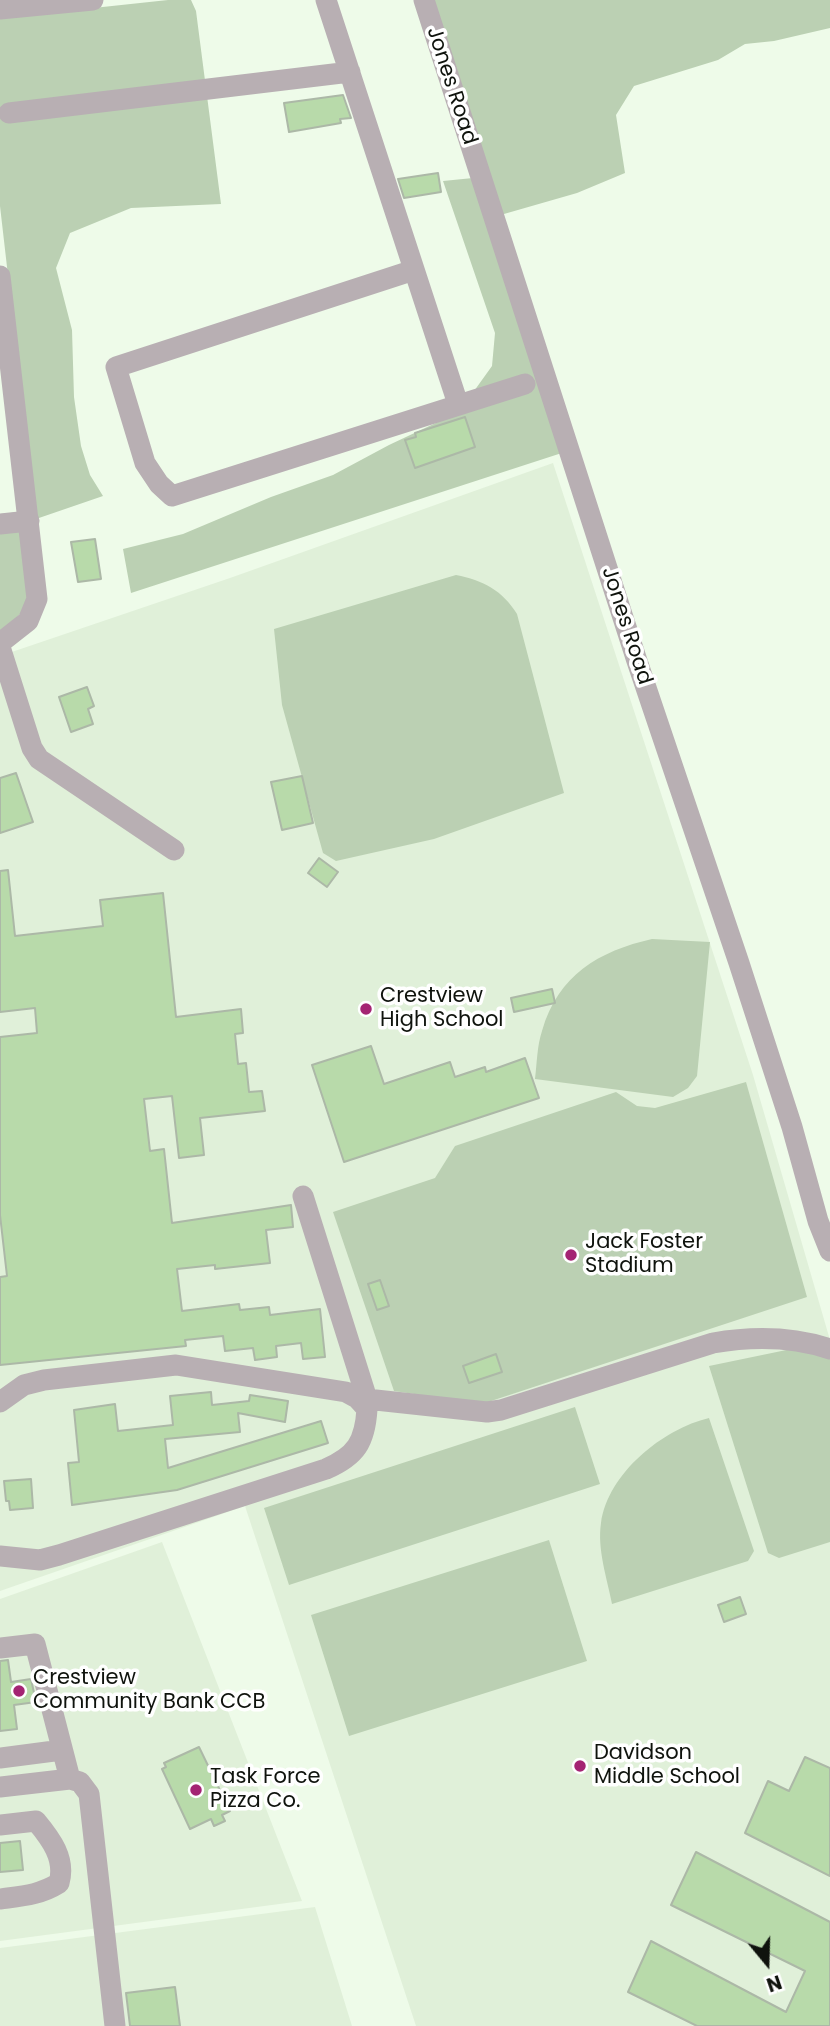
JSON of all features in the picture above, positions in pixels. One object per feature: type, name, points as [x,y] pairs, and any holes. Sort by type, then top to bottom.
[{"type":"street","points":[[0,9],[93,0]]},
{"type":"street","points":[[326,0],[458,404]]},
{"type":"street","name":"Jones Road","points":[[424,0],[636,661],[752,1001],[792,1127],[818,1221],[830,1251]]},
{"type":"street","points":[[9,114],[350,72]]},
{"type":"street","points":[[414,271],[116,367],[145,463],[159,484],[172,496],[525,384]]},
{"type":"street","points":[[0,275],[37,599],[32,614],[18,631],[0,645],[32,748],[39,759],[174,850]]},
{"type":"street","points":[[0,524],[29,521]]},
{"type":"street","points":[[0,1556],[23,1560],[46,1558],[326,1469],[341,1462],[356,1449],[366,1430],[367,1409],[303,1196]]},
{"type":"street","points":[[0,1402],[24,1385],[44,1380],[176,1365],[346,1392],[362,1398],[488,1412],[713,1343],[773,1337],[830,1349]]},
{"type":"street","points":[[0,1648],[35,1643],[69,1779]]},
{"type":"street","points":[[0,1758],[62,1750]]},
{"type":"street","points":[[0,1787],[69,1779],[80,1782],[89,1794],[115,2026]]},
{"type":"street","points":[[0,1825],[36,1821],[60,1857],[63,1871],[59,1883],[48,1890],[36,1895],[0,1899]]},
{"type":"shaded area","points":[[168,0],[191,0],[196,11],[221,204],[131,208],[70,233],[56,268],[72,330],[74,397],[81,446],[90,475],[103,496],[36,519],[0,206],[0,18]]},
{"type":"shaded area","points":[[422,0],[830,0],[830,28],[774,41],[745,44],[718,60],[634,86],[616,115],[625,173],[577,193],[497,216],[571,450],[131,593],[123,549],[183,534],[271,497],[333,475],[459,412],[492,366],[495,333],[443,181],[483,177]]},
{"type":"shaded area","name":"Crestview High School","points":[[553,463],[753,1075],[830,1340],[830,2026],[416,2026],[245,1506],[0,1591],[0,656],[230,578]]},
{"type":"shaded area","points":[[20,512],[29,597],[25,609],[0,634],[0,514]]},
{"type":"shaded area","points":[[456,575],[475,580],[499,593],[517,614],[564,793],[434,839],[336,861],[323,853],[282,705],[274,629]]},
{"type":"shaded area","points":[[652,939],[710,942],[697,1076],[688,1088],[673,1097],[535,1079],[538,1049],[549,1011],[570,980],[598,959]]},
{"type":"shaded area","name":"Jack Foster Stadium","points":[[746,1082],[807,1297],[482,1404],[394,1391],[333,1212],[435,1178],[455,1146],[616,1092],[637,1106],[655,1108]]},
{"type":"shaded area","points":[[796,1348],[830,1353],[830,1542],[779,1558],[768,1553],[709,1366]]},
{"type":"shaded area","points":[[575,1407],[600,1484],[289,1585],[264,1508]]},
{"type":"shaded area","points":[[709,1418],[754,1551],[748,1561],[612,1604],[603,1564],[600,1533],[606,1505],[614,1487],[640,1456],[656,1443],[674,1432]]},
{"type":"shaded area","points":[[549,1540],[587,1661],[349,1736],[311,1615]]},
{"type":"shaded area","points":[[162,1542],[302,1901],[0,1941],[0,1599]]},
{"type":"shaded area","points":[[315,1907],[352,2026],[0,2026],[0,1948]]},
{"type":"building","points":[[343,95],[351,118],[340,119],[341,123],[289,132],[284,103]]},
{"type":"building","points":[[438,173],[441,192],[404,198],[398,179]]},
{"type":"building","points":[[465,417],[475,447],[415,468],[405,440],[416,437],[415,433]]},
{"type":"building","points":[[95,539],[101,579],[78,582],[71,542]]},
{"type":"building","points":[[87,687],[94,706],[88,709],[93,724],[71,732],[59,697]]},
{"type":"building","points":[[16,773],[33,822],[0,833],[0,778]]},
{"type":"building","points":[[302,776],[313,823],[282,830],[271,782]]},
{"type":"building","points":[[319,858],[338,872],[327,887],[308,873]]},
{"type":"building","points":[[8,870],[15,936],[103,926],[100,900],[163,893],[176,1017],[241,1009],[243,1033],[235,1034],[238,1064],[246,1063],[249,1092],[262,1091],[265,1111],[200,1118],[204,1155],[179,1158],[172,1096],[144,1099],[150,1151],[164,1149],[172,1223],[291,1205],[293,1227],[266,1230],[270,1263],[215,1269],[215,1265],[177,1269],[182,1311],[239,1304],[240,1310],[269,1307],[270,1315],[320,1309],[325,1357],[303,1359],[301,1343],[276,1346],[277,1357],[255,1360],[253,1348],[225,1351],[223,1336],[185,1340],[186,1346],[0,1365],[0,1277],[7,1276],[0,1215],[0,1037],[37,1033],[35,1008],[0,1012],[0,871]]},
{"type":"building","points":[[552,989],[555,1003],[514,1012],[511,998]]},
{"type":"building","points":[[371,1046],[384,1084],[450,1062],[455,1077],[485,1067],[486,1072],[525,1058],[539,1098],[344,1162],[312,1065]]},
{"type":"building","points":[[380,1280],[389,1306],[377,1310],[368,1284]]},
{"type":"building","points":[[496,1354],[502,1372],[469,1383],[463,1366]]},
{"type":"building","points":[[211,1392],[212,1405],[249,1401],[250,1395],[288,1401],[285,1422],[238,1413],[240,1432],[165,1439],[168,1468],[321,1421],[328,1443],[177,1490],[72,1505],[68,1463],[79,1462],[74,1410],[115,1404],[118,1431],[173,1425],[170,1396]]},
{"type":"building","points":[[31,1479],[33,1508],[10,1510],[4,1481]]},
{"type":"building","points":[[740,1597],[746,1614],[724,1622],[718,1605]]},
{"type":"building","name":"Crestview Community Bank CCB","points":[[8,1660],[11,1682],[31,1679],[36,1702],[14,1705],[17,1729],[0,1731],[0,1661]]},
{"type":"building","name":"Task Force Pizza Co.","points":[[199,1747],[230,1811],[222,1815],[225,1821],[214,1826],[211,1819],[190,1829],[162,1769],[166,1767],[164,1763]]},
{"type":"building","points":[[805,1757],[830,1768],[830,1876],[745,1833],[768,1781],[789,1791]]},
{"type":"building","points":[[20,1841],[23,1870],[0,1872],[0,1843]]},
{"type":"building","points":[[696,1852],[830,1922],[830,2026],[697,2026],[628,1992],[651,1941],[786,2012],[805,1971],[671,1905]]},
{"type":"building","points":[[175,1987],[180,2026],[130,2026],[126,1993]]},
{"type":"place","name":"Crestview High School","points":[[366,1009]]},
{"type":"place","name":"Jack Foster Stadium","points":[[571,1255]]},
{"type":"place","name":"Crestview Community Bank CCB","points":[[19,1691]]},
{"type":"place","name":"Davidson Middle School","points":[[580,1766]]},
{"type":"place","name":"Task Force Pizza Co.","points":[[196,1790]]}]
